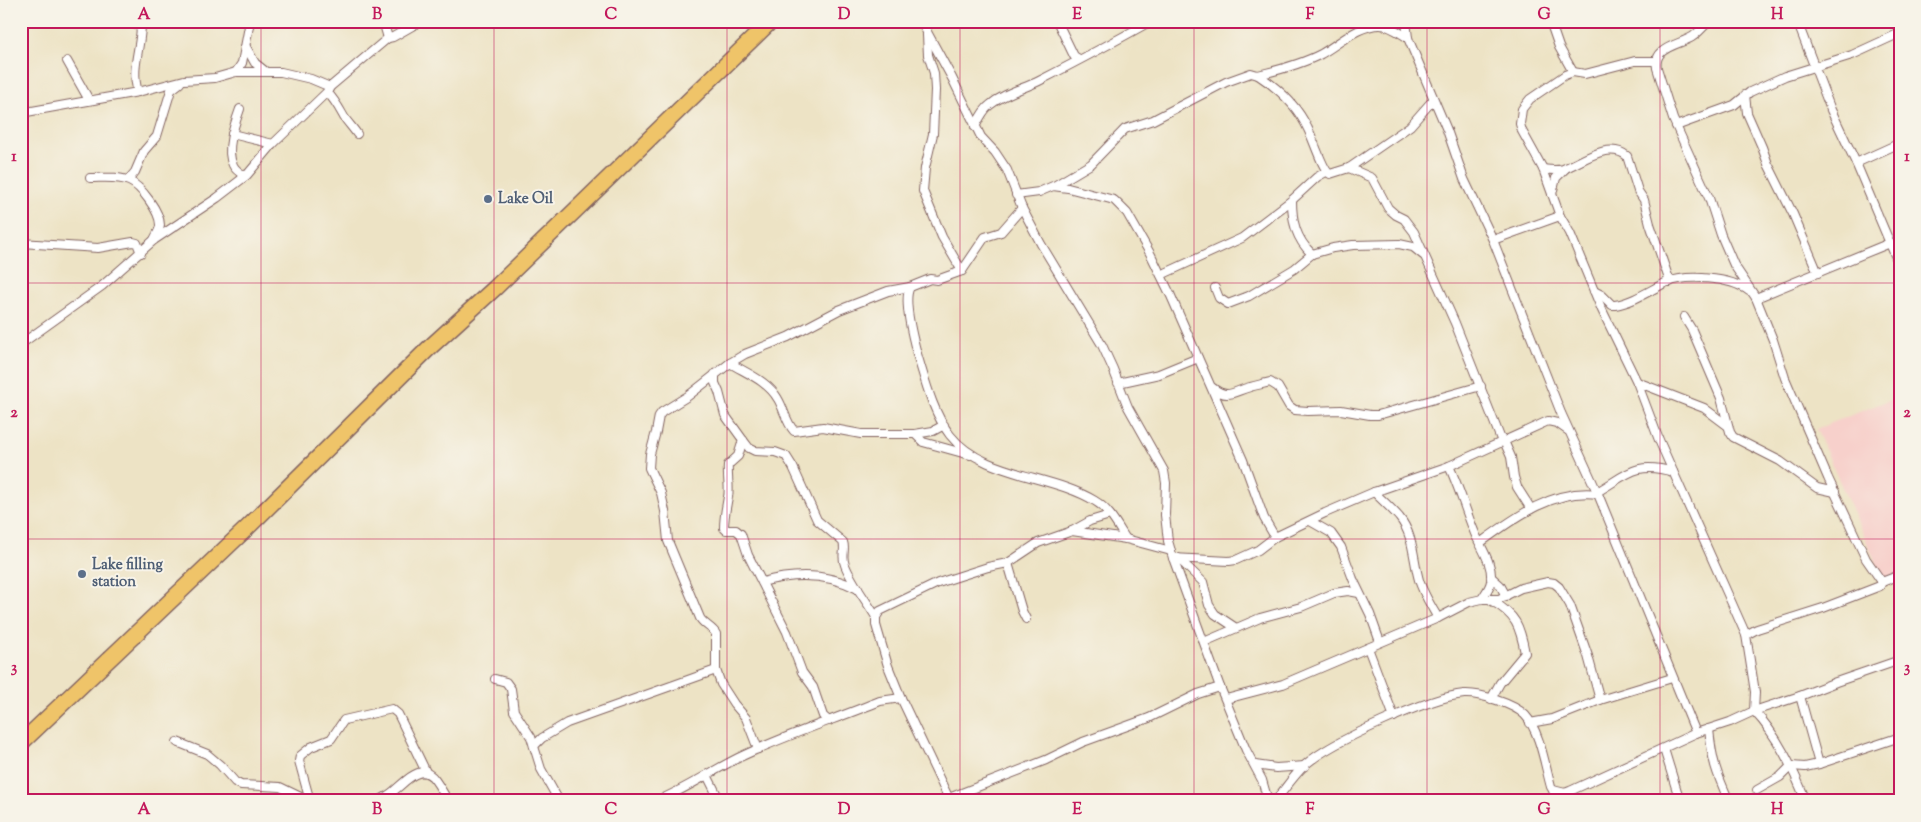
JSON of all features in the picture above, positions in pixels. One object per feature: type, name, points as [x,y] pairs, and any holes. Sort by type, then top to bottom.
[{"type":"highway","points":[[21,743],[248,528],[428,349],[495,288],[770,21]]},
{"type":"street","points":[[128,21],[141,24],[140,47],[134,72],[138,92]]},
{"type":"street","points":[[236,72],[242,63],[250,21]]},
{"type":"street","points":[[383,21],[388,38]]},
{"type":"street","points":[[21,344],[102,286],[154,240],[217,198],[245,176],[272,144],[328,89],[388,38],[421,21]]},
{"type":"street","points":[[921,21],[952,78],[975,127],[1008,170],[1022,208],[1041,244],[1102,345],[1138,426],[1164,471],[1166,483],[1165,515],[1168,540],[1220,687],[1246,750],[1255,765],[1268,801]]},
{"type":"street","points":[[1056,21],[1074,56],[1079,59]]},
{"type":"street","points":[[975,127],[985,110],[997,100],[1031,85],[1151,21]]},
{"type":"street","points":[[1406,21],[1408,38],[1447,130],[1464,179],[1493,240],[1568,432],[1597,493],[1696,733]]},
{"type":"street","points":[[1550,21],[1559,47],[1572,72]]},
{"type":"street","points":[[1710,21],[1691,38],[1665,50],[1655,61],[1676,126],[1710,198],[1721,235],[1734,265],[1754,295],[1773,340],[1785,378],[1835,492],[1866,560],[1882,582]]},
{"type":"street","points":[[1797,21],[1831,110],[1856,163],[1900,267]]},
{"type":"street","points":[[1258,75],[1307,60],[1355,33],[1379,23],[1390,27],[1408,38]]},
{"type":"street","points":[[927,33],[928,55],[934,72],[935,90],[933,134],[925,168],[923,191],[938,231],[962,271]]},
{"type":"street","points":[[1676,126],[1734,105],[1750,92],[1785,76],[1852,55],[1900,33]]},
{"type":"street","points":[[246,47],[255,63],[265,71]]},
{"type":"street","points":[[67,60],[89,100]]},
{"type":"street","points":[[1655,61],[1635,61],[1585,74],[1572,72],[1537,93],[1525,104],[1521,115],[1522,131],[1544,169],[1560,216],[1573,240],[1594,291],[1637,382],[1648,414],[1746,635],[1756,701],[1754,711]]},
{"type":"street","points":[[21,113],[138,92],[184,80],[216,78],[236,72],[281,72],[305,77],[328,89],[357,134]]},
{"type":"street","points":[[1016,195],[1039,192],[1053,186],[1091,164],[1125,129],[1153,120],[1234,79],[1251,73],[1258,75],[1277,90],[1301,117],[1326,172]]},
{"type":"street","points":[[128,180],[135,172],[144,151],[157,136],[171,90],[184,80]]},
{"type":"street","points":[[1745,95],[1747,113],[1818,273]]},
{"type":"street","points":[[1161,275],[1242,238],[1292,200],[1317,177],[1326,172],[1334,174],[1349,168],[1410,126],[1433,100]]},
{"type":"street","points":[[240,109],[232,134],[231,160],[237,171],[245,176]]},
{"type":"street","points":[[232,134],[272,144]]},
{"type":"street","points":[[1856,163],[1900,143]]},
{"type":"street","points":[[1552,194],[1556,178],[1567,168],[1586,158],[1618,151],[1627,156],[1638,191],[1644,200],[1650,224],[1670,282]]},
{"type":"street","points":[[1349,168],[1372,178],[1388,208],[1410,225],[1455,323],[1503,442],[1511,457],[1517,487],[1531,509]]},
{"type":"street","points":[[1544,169],[1567,168]]},
{"type":"street","points":[[90,178],[116,178],[128,180],[134,184],[155,210],[160,226],[154,240]]},
{"type":"street","points":[[1053,186],[1108,198],[1123,207],[1161,275],[1243,460],[1264,518],[1275,537]]},
{"type":"street","points":[[1292,200],[1296,232],[1312,254]]},
{"type":"street","points":[[758,749],[746,718],[726,692],[716,670],[716,634],[714,630],[703,624],[668,540],[661,492],[649,468],[650,454],[659,416],[662,412],[693,393],[730,363],[764,345],[788,337],[839,310],[888,291],[910,287],[930,279],[937,280],[962,271],[985,237],[1001,232],[1022,208]]},
{"type":"street","points":[[1493,240],[1560,216]]},
{"type":"street","points":[[21,243],[98,248],[134,242],[141,252]]},
{"type":"street","points":[[1215,288],[1219,298],[1228,304],[1239,300],[1294,269],[1312,254],[1342,246],[1391,243],[1413,247],[1424,256]]},
{"type":"street","points":[[1754,295],[1818,273],[1890,243]]},
{"type":"street","points":[[1594,291],[1602,295],[1612,305],[1615,305],[1684,278],[1719,280],[1742,286],[1754,295]]},
{"type":"street","points":[[910,287],[906,297],[914,343],[929,390],[944,424],[954,439],[973,455]]},
{"type":"street","points":[[1684,317],[1692,330],[1721,398],[1728,426],[1733,437],[1780,461],[1817,488],[1835,492]]},
{"type":"street","points":[[1118,383],[1159,374],[1198,358]]},
{"type":"street","points":[[730,363],[766,385],[778,399],[786,419],[794,431],[823,427],[861,434],[915,434],[933,431],[944,424]]},
{"type":"street","points":[[715,374],[715,383],[725,415],[749,448],[755,451],[781,453],[790,461],[817,520],[843,542],[845,547],[842,555],[843,561],[876,617],[878,632],[901,698],[949,799],[1046,760],[1083,742],[1149,718],[1198,694],[1220,687]]},
{"type":"street","points":[[1211,386],[1218,392],[1230,395],[1251,386],[1270,382],[1278,387],[1289,406],[1295,410],[1341,410],[1378,415],[1481,386]]},
{"type":"street","points":[[1637,382],[1704,408],[1728,426]]},
{"type":"street","points":[[1072,531],[1126,539],[1174,556],[1236,560],[1258,550],[1275,537],[1374,492],[1449,466],[1548,421],[1557,423],[1568,432]]},
{"type":"street","points":[[915,434],[923,442],[973,455],[994,465],[1071,489],[1095,501],[1110,515],[1126,539]]},
{"type":"street","points":[[743,440],[738,456],[728,465],[727,482],[729,493],[724,528],[726,530],[736,530],[741,534],[748,555],[792,644],[802,672],[813,687],[823,716],[829,721]]},
{"type":"street","points":[[1449,466],[1458,485],[1475,534],[1488,562],[1491,577],[1489,587],[1482,598]]},
{"type":"street","points":[[1480,543],[1531,509],[1576,493],[1597,493],[1639,468],[1651,467],[1673,472]]},
{"type":"street","points":[[1374,492],[1399,517],[1406,530],[1412,545],[1419,579],[1438,618]]},
{"type":"street","points":[[876,617],[880,611],[938,584],[1008,562],[1038,543],[1072,531],[1090,521],[1110,515]]},
{"type":"street","points":[[1310,522],[1327,530],[1335,538],[1370,614],[1380,642]]},
{"type":"street","points":[[1174,556],[1203,582],[1209,605],[1214,614],[1236,628]]},
{"type":"street","points":[[1008,562],[1019,603],[1026,619]]},
{"type":"street","points":[[1746,635],[1757,629],[1823,608],[1880,586],[1882,582],[1900,575]]},
{"type":"street","points":[[762,582],[790,576],[820,577],[846,583],[858,589]]},
{"type":"street","points":[[1491,577],[1500,584],[1506,596]]},
{"type":"street","points":[[1492,600],[1506,596],[1521,588],[1541,583],[1554,583],[1559,587],[1565,594],[1577,623],[1600,700]]},
{"type":"street","points":[[1204,642],[1260,618],[1296,609],[1334,593],[1359,593]]},
{"type":"street","points":[[1226,699],[1283,684],[1482,598],[1492,600],[1505,608],[1514,618],[1525,653],[1500,683],[1491,699]]},
{"type":"street","points":[[1368,648],[1394,717]]},
{"type":"street","points":[[1554,790],[1570,791],[1696,733],[1900,660]]},
{"type":"street","points":[[534,746],[542,738],[567,723],[716,670]]},
{"type":"street","points":[[1530,723],[1568,714],[1600,700],[1672,678]]},
{"type":"street","points":[[495,679],[506,682],[511,689],[514,711],[526,730],[545,777],[559,801]]},
{"type":"street","points":[[1276,801],[1304,766],[1325,751],[1394,717],[1452,696],[1476,694],[1519,711],[1530,723],[1542,752],[1556,801]]},
{"type":"street","points":[[1800,696],[1819,764]]},
{"type":"street","points":[[657,801],[683,790],[707,775],[758,749],[880,701],[901,698]]},
{"type":"street","points":[[310,801],[299,761],[300,756],[311,747],[331,739],[344,720],[383,710],[392,710],[398,714],[426,772],[435,780],[448,801]]},
{"type":"street","points":[[1754,711],[1768,726],[1791,766],[1806,801]]},
{"type":"street","points":[[1709,729],[1715,769],[1729,801]]},
{"type":"street","points":[[1758,790],[1780,776],[1791,766],[1804,767],[1819,764],[1900,737]]},
{"type":"street","points":[[177,742],[207,754],[235,782],[241,785],[280,787],[310,801]]},
{"type":"street","points":[[1664,749],[1680,801]]},
{"type":"street","points":[[1255,765],[1276,768],[1304,766]]},
{"type":"street","points":[[380,801],[411,776],[419,772],[426,772]]},
{"type":"street","points":[[707,775],[720,801]]},
{"type":"shaded area","points":[[1900,396],[1900,577],[1885,583],[1816,429]]},
{"type":"place","name":"Lake Oil","points":[[488,199]]},
{"type":"place","name":"Lake filling station","points":[[82,574]]}]
